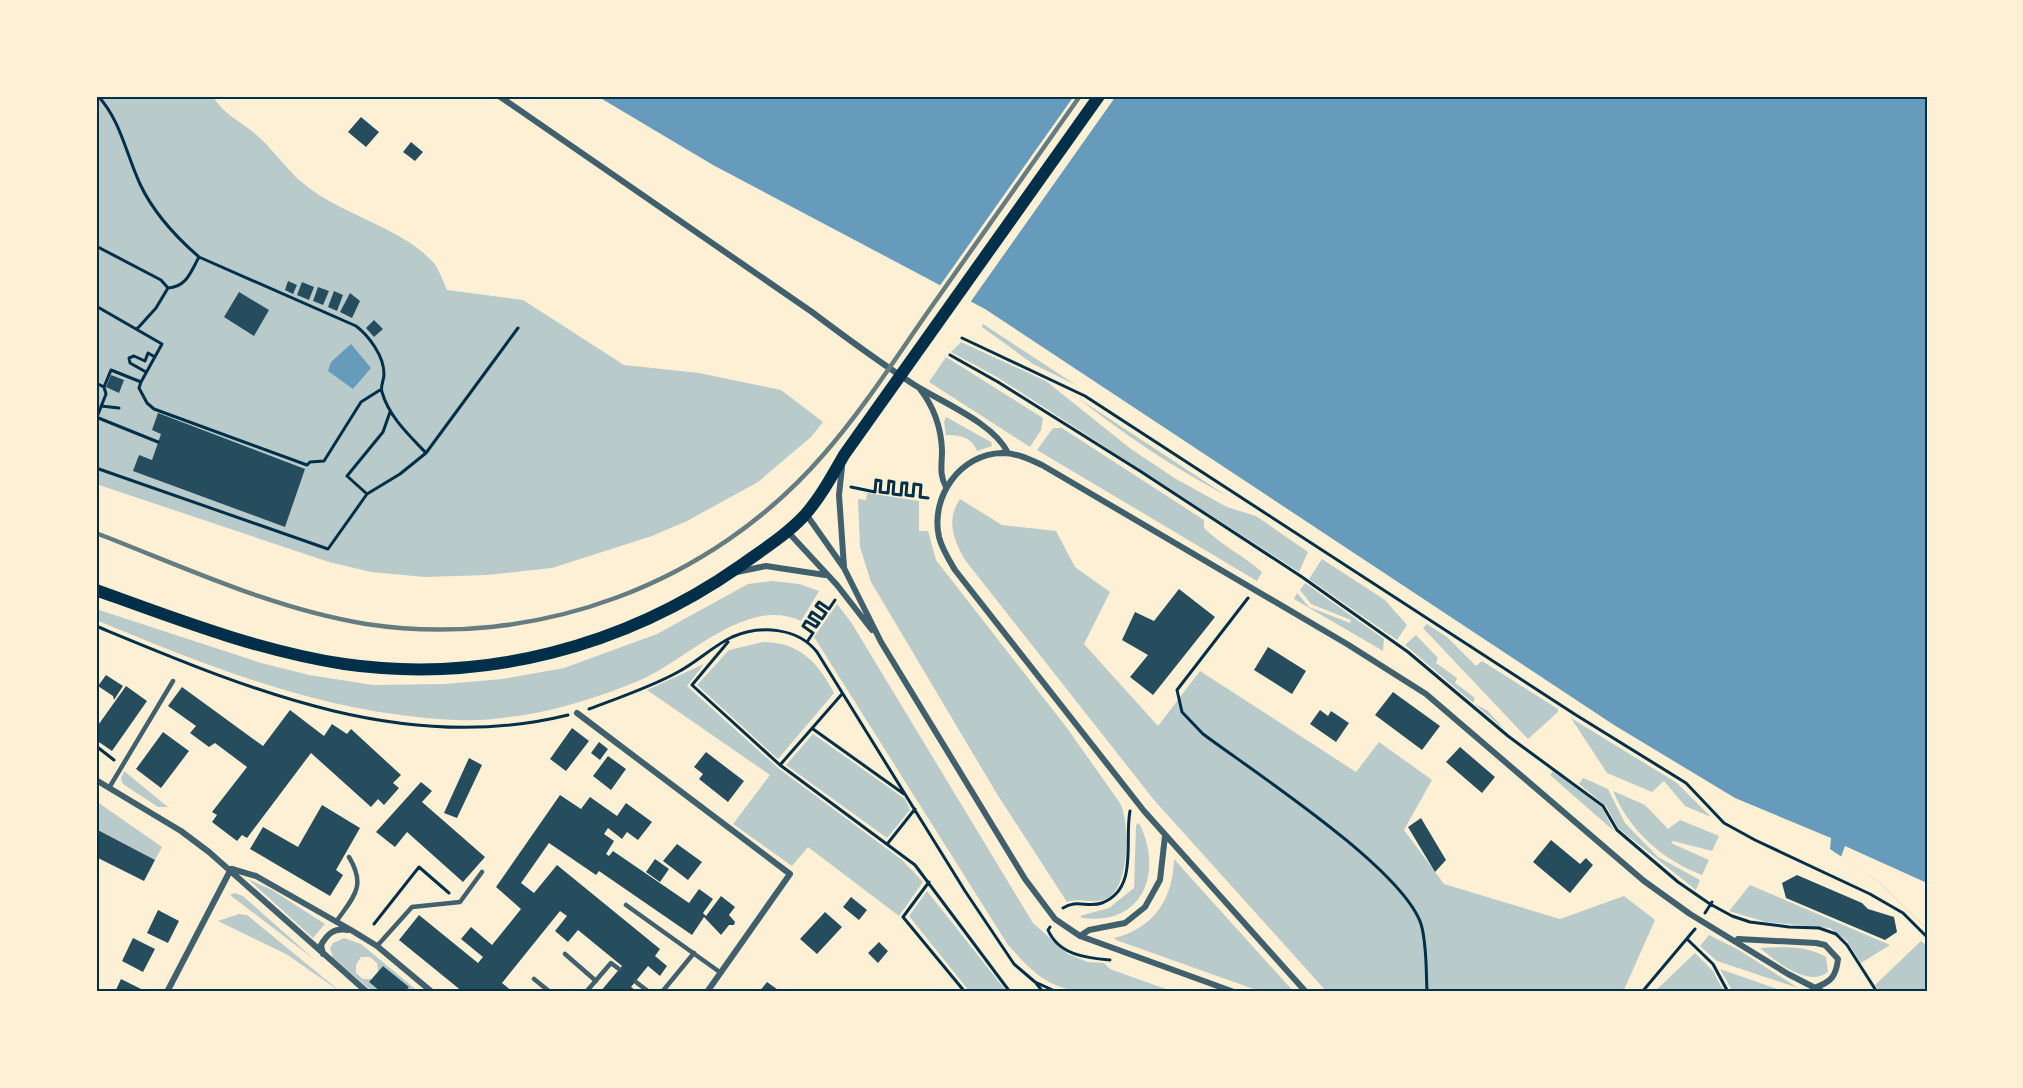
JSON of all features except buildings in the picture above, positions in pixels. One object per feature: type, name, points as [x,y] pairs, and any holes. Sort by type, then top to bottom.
[{"type":"main road","points":[[96,590],[296,655],[357,665],[429,669],[513,662],[587,643],[670,609],[728,574],[788,532],[806,514],[844,455],[1100,96]]},
{"type":"street","points":[[499,96],[918,387],[990,432],[1003,444],[1008,453]]},
{"type":"street","points":[[918,387],[929,400],[938,423],[942,449],[941,475],[946,487]]},
{"type":"street","points":[[1306,992],[1166,836],[955,570],[944,551],[938,530],[938,510],[946,487],[960,470],[993,454],[1008,453],[1030,459],[1426,694],[1644,881],[1690,914],[1788,974],[1823,992]]},
{"type":"street","points":[[844,455],[839,495],[844,568]]},
{"type":"street","points":[[806,514],[844,568],[881,642],[1025,879],[1055,919],[1080,936],[1234,992]]},
{"type":"street","points":[[788,532],[837,585],[881,642]]},
{"type":"street","points":[[728,574],[766,566],[826,575]]},
{"type":"street","points":[[577,713],[790,874],[706,992]]},
{"type":"street","points":[[96,780],[181,831],[231,869],[324,957],[367,992]]},
{"type":"street","points":[[1080,936],[1089,930],[1125,923],[1145,908],[1160,880],[1166,836]]},
{"type":"street","points":[[231,869],[256,876],[351,930],[377,946],[432,992]]},
{"type":"street","points":[[167,992],[231,869]]},
{"type":"street","points":[[324,957],[321,945],[326,936],[334,930],[351,930]]},
{"type":"street","points":[[1734,939],[1776,943],[1804,941],[1825,945],[1838,959],[1837,970],[1834,978],[1815,988]]},
{"type":"lane","points":[[109,788],[173,681]]},
{"type":"lane","points":[[336,922],[358,887],[358,876],[349,857]]},
{"type":"lane","points":[[377,946],[412,907],[460,902],[482,872]]},
{"type":"lane","points":[[626,905],[721,973]]},
{"type":"lane","points":[[662,992],[694,953]]},
{"type":"lane","points":[[566,954],[596,981]]},
{"type":"lane","points":[[586,992],[611,963],[619,969]]},
{"type":"lane","points":[[534,979],[550,992]]},
{"type":"lane","points":[[636,982],[649,992]]},
{"type":"path","points":[[98,96],[110,110],[141,186],[171,230],[199,257],[356,326],[364,333],[378,356],[384,373],[380,390],[390,412],[426,453]]},
{"type":"path","points":[[97,248],[161,280],[168,288]]},
{"type":"path","points":[[168,288],[177,287],[185,282],[199,257]]},
{"type":"path","points":[[137,329],[156,308],[168,288]]},
{"type":"path","points":[[96,306],[162,344],[139,388],[147,403],[154,408],[307,465],[310,462],[324,461],[361,402],[380,390]]},
{"type":"path","points":[[96,468],[328,549],[367,494],[400,474],[426,453],[518,328]]},
{"type":"path","points":[[962,338],[1084,396],[1566,709],[1686,783],[1724,823],[1870,894],[1903,913],[1927,937]]},
{"type":"path","points":[[146,372],[132,364],[129,358],[134,356],[145,361],[148,353],[155,357]]},
{"type":"path","points":[[950,355],[998,382],[1140,471],[1302,577],[1408,652],[1508,736],[1603,806],[1617,830],[1678,882],[1710,904],[1732,916],[1750,922],[1819,928],[1836,934],[1847,945],[1877,992]]},
{"type":"path","points":[[141,382],[111,370],[97,417],[158,442]]},
{"type":"path","points":[[96,383],[105,387]]},
{"type":"path","points":[[102,406],[119,408]]},
{"type":"path","points":[[367,494],[347,476],[383,432],[390,412]]},
{"type":"path","points":[[851,487],[875,492],[876,480],[881,481],[880,492],[888,493],[889,481],[894,482],[892,494],[901,495],[902,483],[907,483],[906,495],[913,496],[914,484],[921,485],[920,497],[928,498]]},
{"type":"path","points":[[1254,590],[1177,690],[1182,712],[1203,734],[1372,861],[1406,898],[1421,924],[1427,992]]},
{"type":"path","points":[[807,642],[813,633],[803,626],[806,621],[816,627],[819,623],[809,617],[812,612],[822,618],[826,613],[816,606],[819,602],[830,609],[837,598]]},
{"type":"path","points":[[732,637],[692,685],[780,765],[915,865],[1010,992]]},
{"type":"path","points":[[780,765],[842,694]]},
{"type":"path","points":[[813,729],[907,796]]},
{"type":"path","points":[[96,746],[122,767]]},
{"type":"path","points":[[888,843],[915,809]]},
{"type":"path","points":[[1114,960],[1091,960],[1060,946],[1048,930],[1063,908],[1072,903],[1092,905],[1112,898],[1119,892],[1125,880],[1130,812]]},
{"type":"path","points":[[374,924],[420,867],[460,902]]},
{"type":"path","points":[[929,882],[903,917],[965,992]]},
{"type":"path","points":[[1642,992],[1688,940],[1713,964],[1728,992]]},
{"type":"path","points":[[1043,992],[1035,982],[1057,992]]},
{"type":"shaded area","points":[[96,96],[213,96],[226,112],[260,138],[304,184],[335,204],[405,239],[420,250],[433,262],[447,290],[523,300],[624,365],[699,373],[781,390],[823,422],[811,437],[758,482],[687,521],[652,536],[552,568],[487,575],[425,577],[371,572],[329,562],[96,484]]},
{"type":"shaded area","points":[[983,324],[1076,385],[1033,364],[982,327]]},
{"type":"shaded area","points":[[961,342],[1046,381],[1131,449],[1176,479],[1227,507],[1256,516],[1308,552],[1299,572],[997,377],[951,352]]},
{"type":"shaded area","points":[[946,357],[1043,418],[1041,430],[1030,447],[929,382]]},
{"type":"shaded area","points":[[1078,398],[1227,496],[1150,450]]},
{"type":"shaded area","points":[[946,417],[991,442],[992,446],[977,451],[965,438],[946,435],[944,422]]},
{"type":"shaded area","points":[[1053,428],[1062,428],[1204,520],[1204,528],[1262,572],[1257,581],[1037,450]]},
{"type":"shaded area","points":[[867,493],[919,501],[919,531],[928,531],[936,560],[1067,728],[1120,803],[1125,824],[1126,853],[1121,880],[1108,898],[1098,901],[1067,902],[997,794],[871,582],[860,547],[858,499],[866,500]]},
{"type":"shaded area","points":[[960,499],[1002,525],[1056,531],[1075,567],[1110,592],[1084,644],[1158,726],[1200,671],[1356,772],[1379,742],[1432,780],[1404,830],[1444,884],[1560,919],[1624,896],[1655,920],[1623,992],[1327,992],[1154,800],[965,560],[954,537],[952,522]]},
{"type":"shaded area","points":[[1322,559],[1385,600],[1407,625],[1397,640],[1309,579]]},
{"type":"shaded area","points":[[772,581],[799,584],[819,591],[801,621],[780,615],[759,617],[738,623],[657,672],[622,688],[554,709],[520,716],[481,720],[416,717],[333,703],[213,666],[96,620],[96,609],[261,663],[309,675],[373,685],[445,684],[502,679],[564,668],[657,634],[748,584]]},
{"type":"shaded area","points":[[1305,583],[1384,639],[1383,651],[1294,599],[1297,593],[1309,607],[1350,623],[1351,620],[1311,604],[1300,590]]},
{"type":"shaded area","points":[[837,604],[851,622],[1033,923],[1068,954],[1088,962],[1104,963],[1110,969],[1174,992],[1094,994],[1063,988],[1038,974],[1008,945],[814,637]]},
{"type":"shaded area","points":[[1427,624],[1447,637],[1476,666],[1482,661],[1558,709],[1558,712],[1528,739],[1423,628]]},
{"type":"shaded area","points":[[1416,635],[1438,658],[1436,663],[1457,678],[1455,683],[1475,698],[1473,703],[1405,645]]},
{"type":"shaded area","points":[[763,642],[787,646],[806,656],[821,672],[834,693],[778,759],[697,685],[729,650]]},
{"type":"shaded area","points":[[704,664],[687,686],[778,768],[902,860],[923,882],[899,916],[808,847],[792,866],[733,824],[770,775],[647,690]]},
{"type":"shaded area","points":[[1474,703],[1488,711],[1505,730]]},
{"type":"shaded area","points":[[1571,718],[1677,783],[1711,817],[1685,806],[1664,781],[1652,792],[1607,773]]},
{"type":"shaded area","points":[[813,734],[905,799],[910,810],[887,838],[786,765]]},
{"type":"shaded area","points":[[124,771],[168,807],[158,807],[123,784],[121,779]]},
{"type":"shaded area","points":[[1553,771],[1602,808],[1614,831],[1550,775]]},
{"type":"shaded area","points":[[1583,778],[1608,789],[1625,823],[1658,857],[1700,880],[1696,890],[1618,828],[1606,806],[1579,784]]},
{"type":"shaded area","points":[[1613,791],[1645,805],[1668,829],[1680,820],[1719,836],[1712,851],[1673,841],[1671,843],[1709,860],[1702,875],[1673,861],[1648,842],[1628,819]]},
{"type":"shaded area","points":[[96,801],[162,847],[155,860],[96,829]]},
{"type":"shaded area","points":[[1139,823],[1146,841],[1149,860],[1148,877],[1143,892],[1133,904],[1120,913],[1103,918],[1082,918],[1080,916],[1109,908],[1134,888],[1136,825]]},
{"type":"shaded area","points":[[1174,859],[1294,992],[1262,992],[1114,938],[1140,927],[1159,910],[1170,887]]},
{"type":"shaded area","points":[[248,879],[272,890],[325,924],[313,938]]},
{"type":"shaded area","points":[[1750,885],[1890,945],[1861,963],[1847,941],[1830,928],[1766,922],[1729,911]]},
{"type":"shaded area","points":[[927,891],[1007,992],[970,992],[909,916]]},
{"type":"shaded area","points":[[234,893],[243,896],[315,960],[230,895]]},
{"type":"shaded area","points":[[239,914],[247,915],[341,992],[286,954],[218,921]]},
{"type":"shaded area","points":[[1709,935],[1739,950],[1798,988],[1717,961],[1700,946]]},
{"type":"shaded area","points":[[344,938],[361,944],[419,992],[405,992],[408,987],[383,966],[378,972],[377,963],[370,957],[361,957],[356,965],[356,973],[363,979],[372,979],[369,982],[381,992],[373,992],[333,958],[330,948],[333,943]]},
{"type":"shaded area","points":[[1921,941],[1927,946],[1927,992],[1881,992],[1875,985]]},
{"type":"shaded area","points":[[1760,948],[1811,950],[1826,957],[1828,972],[1820,976],[1802,975],[1783,966]]},
{"type":"shaded area","points":[[1695,953],[1713,971],[1724,992],[1654,992]]},
{"type":"shaded area","points":[[1720,969],[1783,991],[1786,992],[1733,992]]},
{"type":"water","points":[[597,96],[1927,96],[1927,929],[1879,882],[1830,849],[1831,838],[1735,798],[1614,725],[985,309],[713,165]]},
{"type":"water","points":[[351,344],[371,368],[353,389],[328,371],[331,362]]},
{"type":"pier","points":[[1074,96],[1116,96],[969,304],[939,287]]},
{"type":"pier","points":[[1845,846],[1927,883],[1927,929],[1879,882],[1841,857]]},
{"type":"railway","points":[[96,533],[263,598],[366,624],[430,629],[494,627],[556,616],[617,598],[675,572],[729,539],[779,500],[824,454],[868,398],[1080,96]]}]
